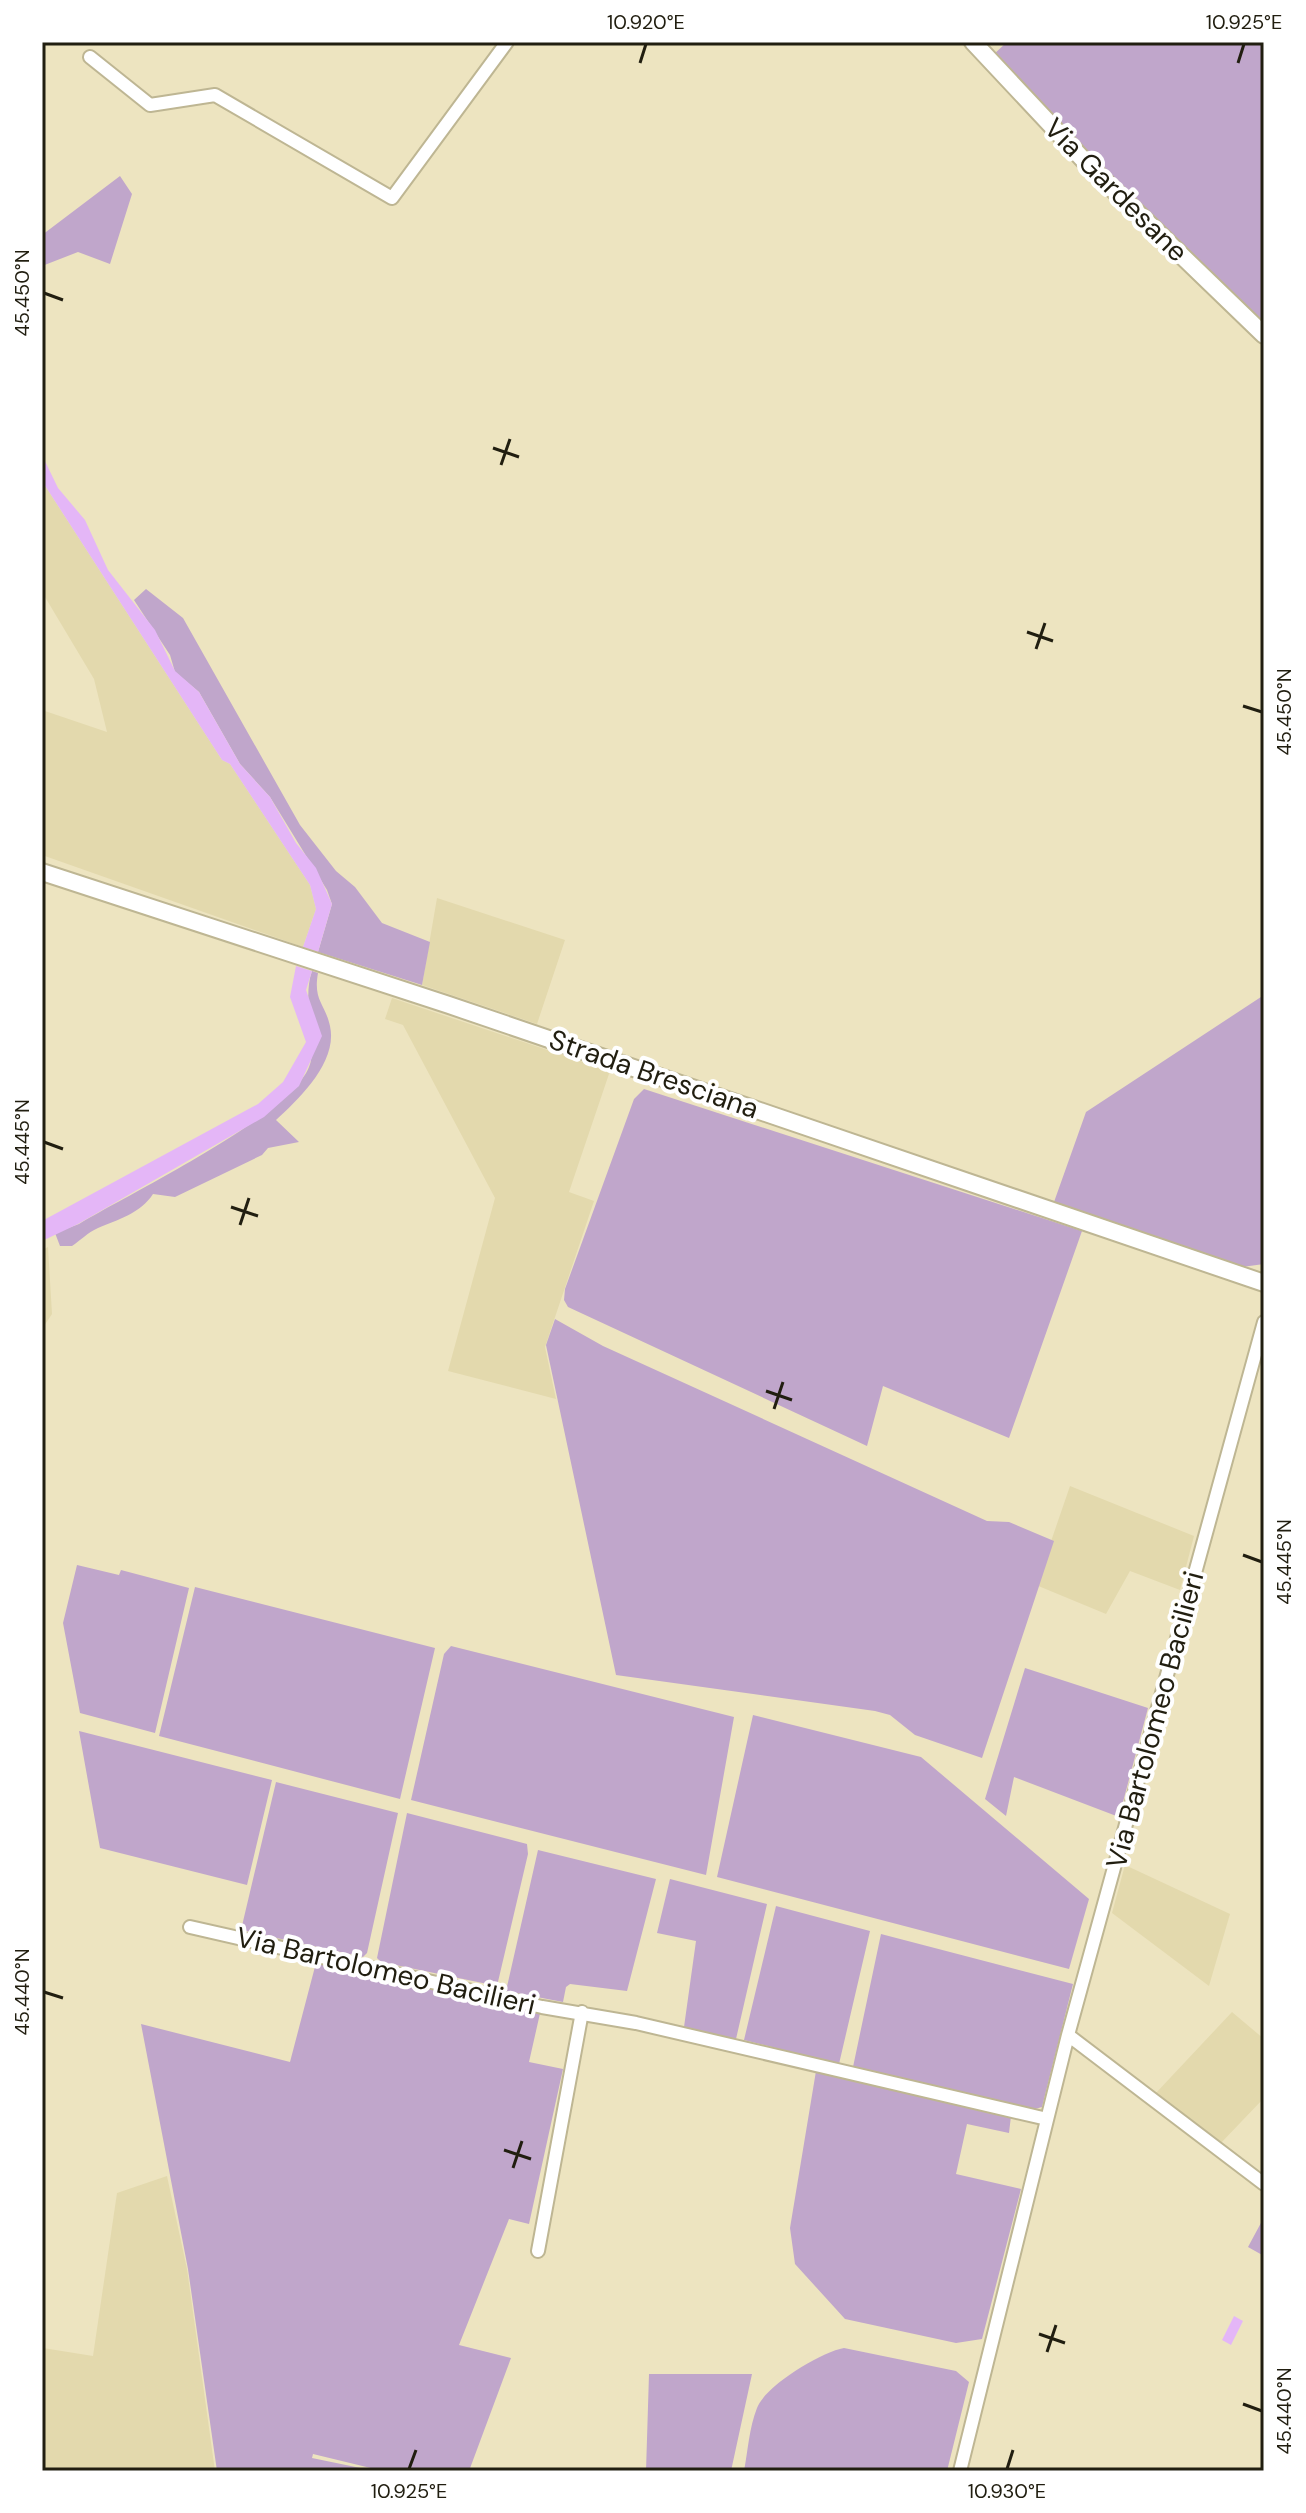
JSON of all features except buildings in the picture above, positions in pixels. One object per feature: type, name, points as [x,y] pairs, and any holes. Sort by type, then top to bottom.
[{"type":"main road","name":"Via Gardesane","points":[[973,42],[1093,170],[1264,335]]},
{"type":"main road","name":"Strada Bresciana","points":[[42,872],[301,956],[1264,1283]]},
{"type":"street","points":[[90,57],[150,105],[215,95],[392,198],[507,42]]},
{"type":"street","name":"Via Bartolomeo Bacilieri","points":[[960,2471],[1068,2035],[1264,1322]]},
{"type":"street","name":"Via Bartolomeo Bacilieri","points":[[190,1927],[542,2007],[582,2012],[1047,2119]]},
{"type":"street","points":[[538,2251],[582,2012]]},
{"type":"street","points":[[1068,2035],[1264,2184]]},
{"type":"shaded area","points":[[1007,42],[1264,42],[1264,325],[1099,166],[993,55]]},
{"type":"shaded area","points":[[120,176],[132,194],[110,264],[78,252],[42,266],[42,235]]},
{"type":"shaded area","points":[[42,455],[58,488],[85,520],[108,570],[155,630],[175,671],[199,692],[240,764],[270,797],[296,843],[316,868],[332,904],[318,952],[303,947],[316,909],[310,885],[230,764],[222,760],[42,481]]},
{"type":"shaded area","points":[[42,481],[222,760],[230,764],[310,885],[316,909],[303,947],[42,855],[42,710],[107,732],[94,679],[42,592]]},
{"type":"shaded area","points":[[146,589],[183,618],[300,825],[336,871],[355,887],[382,923],[430,942],[422,985],[318,952],[332,904],[327,890],[270,797],[240,764],[199,692],[175,672],[170,655],[134,600]]},
{"type":"shaded area","points":[[437,898],[565,940],[537,1024],[422,985]]},
{"type":"shaded area","points":[[296,966],[312,971],[306,990],[322,1036],[299,1086],[264,1117],[78,1224],[42,1241],[42,1221],[258,1104],[283,1082],[306,1042],[290,997]]},
{"type":"shaded area","points":[[312,971],[318,973],[318,996],[330,1026],[328,1053],[315,1079],[276,1120],[299,1142],[268,1148],[262,1155],[175,1197],[153,1194],[128,1215],[94,1230],[72,1246],[60,1246],[55,1233],[79,1224],[206,1152],[272,1108],[296,1087],[312,1058],[308,996]]},
{"type":"shaded area","points":[[1264,995],[1264,1264],[1242,1267],[1054,1202],[1086,1112]]},
{"type":"shaded area","points":[[392,998],[610,1071],[569,1192],[594,1201],[545,1347],[556,1399],[448,1371],[495,1198],[403,1025],[385,1019]]},
{"type":"shaded area","points":[[644,1089],[1082,1231],[1009,1438],[883,1386],[867,1446],[568,1307],[564,1300],[565,1289],[634,1099]]},
{"type":"shaded area","points":[[48,1247],[52,1314],[42,1329],[42,1250]]},
{"type":"shaded area","points":[[555,1319],[603,1346],[987,1521],[1009,1522],[1054,1541],[982,1758],[915,1735],[890,1715],[875,1711],[616,1675],[546,1345]]},
{"type":"shaded area","points":[[1070,1486],[1194,1536],[1180,1590],[1130,1571],[1106,1614],[1036,1585]]},
{"type":"shaded area","points":[[77,1565],[119,1575],[121,1570],[189,1588],[155,1733],[80,1713],[63,1623]]},
{"type":"shaded area","points":[[195,1587],[435,1648],[400,1799],[159,1736]]},
{"type":"shaded area","points":[[451,1646],[734,1717],[706,1875],[411,1800],[444,1654]]},
{"type":"shaded area","points":[[1025,1668],[1148,1708],[1119,1817],[1014,1777],[1006,1816],[985,1799]]},
{"type":"shaded area","points":[[753,1715],[921,1757],[1089,1899],[1069,1969],[717,1877]]},
{"type":"shaded area","points":[[79,1731],[272,1780],[247,1885],[100,1848]]},
{"type":"shaded area","points":[[276,1782],[398,1813],[367,1953],[363,1957],[241,1930]]},
{"type":"shaded area","points":[[407,1813],[527,1844],[528,1854],[497,1986],[381,1962],[377,1958]]},
{"type":"shaded area","points":[[538,1850],[656,1879],[627,1991],[570,1984],[566,1987],[563,2002],[506,1991]]},
{"type":"shaded area","points":[[1125,1865],[1230,1914],[1209,1986],[1112,1913]]},
{"type":"shaded area","points":[[670,1879],[767,1904],[736,2039],[684,2027],[696,1941],[657,1933]]},
{"type":"shaded area","points":[[776,1906],[870,1931],[839,2064],[744,2040]]},
{"type":"shaded area","points":[[881,1934],[1073,1984],[1042,2107],[1035,2109],[853,2067]]},
{"type":"shaded area","points":[[317,1959],[541,2009],[529,2062],[563,2069],[529,2224],[509,2219],[459,2345],[511,2358],[469,2471],[383,2471],[313,2454],[312,2458],[375,2471],[217,2471],[188,2269],[141,2024],[290,2062]]},
{"type":"shaded area","points":[[1232,2012],[1264,2039],[1264,2098],[1219,2145],[1155,2094]]},
{"type":"shaded area","points":[[816,2071],[1011,2116],[1009,2133],[967,2124],[956,2174],[1021,2189],[982,2339],[956,2343],[845,2319],[795,2264],[790,2228]]},
{"type":"shaded area","points":[[167,2176],[187,2269],[215,2471],[42,2471],[43,2348],[93,2356],[117,2193]]},
{"type":"shaded area","points":[[1264,2222],[1264,2256],[1248,2247]]},
{"type":"shaded area","points":[[1234,2316],[1243,2321],[1231,2345],[1222,2340]]},
{"type":"shaded area","points":[[844,2348],[956,2371],[969,2382],[947,2471],[744,2471],[752,2423],[762,2399],[795,2371]]},
{"type":"shaded area","points":[[649,2374],[752,2374],[731,2471],[646,2471]]}]
